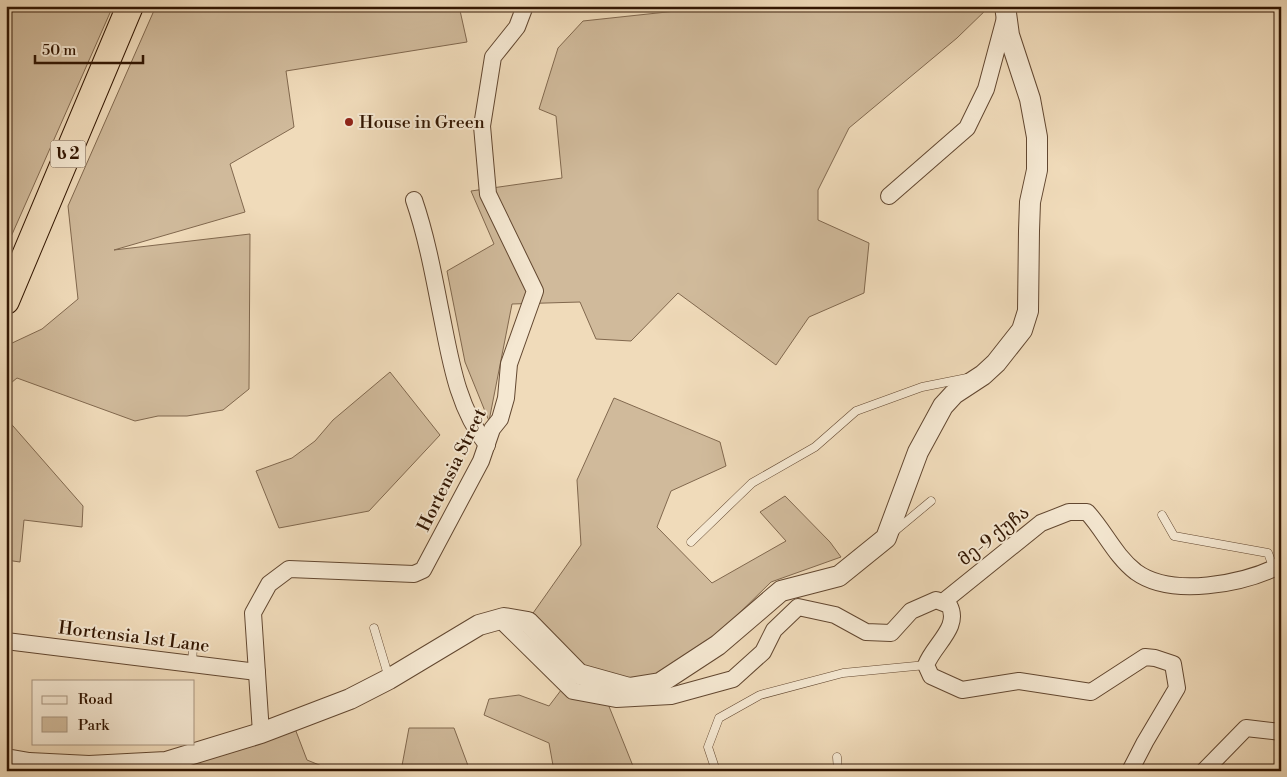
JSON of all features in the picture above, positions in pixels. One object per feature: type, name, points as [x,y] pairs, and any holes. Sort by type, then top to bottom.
[{"type":"highway","name":"ს 2","points":[[6,301],[130,6]]},
{"type":"street","name":"Hortensia Street","points":[[261,732],[253,613],[269,584],[289,569],[369,570],[414,574],[423,570],[481,461],[492,429],[500,419],[506,398],[509,364],[535,292],[488,194],[482,126],[493,57],[517,26],[525,6]]},
{"type":"street","points":[[889,196],[967,128],[986,89],[1006,9]]},
{"type":"street","points":[[6,759],[29,763],[89,766],[166,762],[261,732],[350,699],[389,679],[479,625],[504,618],[528,622],[579,674],[629,688],[660,683],[718,645],[781,591],[839,576],[886,538],[918,452],[932,424],[954,394],[983,375],[996,362],[1022,330],[1028,311],[1030,202],[1037,170],[1037,137],[1030,100],[1009,35],[1006,9]]},
{"type":"street","points":[[414,200],[424,228],[458,392],[475,430],[487,445]]},
{"type":"street","name":"მე-9 ქუჩა","points":[[943,602],[1041,523],[1069,512],[1087,512],[1100,526],[1116,551],[1136,571],[1154,582],[1191,587],[1235,581],[1277,567]]},
{"type":"street","points":[[504,618],[506,625],[573,691],[616,699],[671,696],[732,679],[763,652],[774,630],[798,607],[835,614],[866,632],[891,633],[910,611],[936,600],[949,605],[954,613],[951,627],[930,654],[926,665],[931,676],[962,690],[1019,681],[1091,692],[1145,657],[1156,658],[1173,664],[1177,688],[1144,742],[1130,771]]},
{"type":"street","name":"Hortensia 1st Lane","points":[[6,641],[257,672]]},
{"type":"street","points":[[1204,771],[1246,728],[1281,732]]},
{"type":"lane","points":[[691,542],[752,482],[815,447],[856,410],[922,387],[983,375]]},
{"type":"lane","points":[[886,538],[931,501]]},
{"type":"lane","points":[[1162,515],[1174,536],[1268,553],[1277,567]]},
{"type":"lane","points":[[374,628],[389,679]]},
{"type":"lane","points":[[192,664],[193,647]]},
{"type":"lane","points":[[716,771],[708,747],[719,718],[760,695],[843,673],[926,665]]},
{"type":"lane","points":[[837,757],[838,771]]},
{"type":"green space","points":[[6,6],[113,6],[6,248]]},
{"type":"green space","points":[[156,6],[459,6],[467,42],[286,71],[294,127],[230,164],[245,212],[114,250],[250,234],[249,389],[223,410],[187,416],[158,416],[135,421],[17,378],[6,387],[6,353],[10,344],[42,329],[78,299],[68,206]]},
{"type":"green space","points":[[676,6],[990,6],[957,38],[849,128],[818,190],[818,220],[869,243],[864,293],[809,317],[776,365],[678,293],[631,341],[596,339],[580,302],[512,304],[489,421],[465,362],[447,271],[494,244],[471,191],[562,178],[556,116],[539,109],[558,48],[583,21],[676,11]]},
{"type":"green space","points":[[390,372],[440,435],[369,511],[279,528],[256,471],[292,458],[315,441],[333,420]]},
{"type":"green space","points":[[614,398],[720,442],[726,466],[671,491],[657,527],[712,583],[786,541],[760,512],[785,496],[830,542],[841,557],[771,582],[715,637],[655,678],[627,681],[584,669],[531,616],[581,545],[577,480]]},
{"type":"green space","points":[[6,418],[83,506],[82,527],[24,520],[20,562],[6,560]]},
{"type":"green space","points":[[571,677],[602,689],[635,771],[554,771],[549,743],[484,715],[489,699],[519,695],[549,706]]},
{"type":"green space","points":[[294,726],[307,760],[334,771],[97,771]]},
{"type":"green space","points":[[409,728],[454,728],[470,771],[401,771]]},
{"type":"place","name":"House in Green","points":[[349,122]]}]
